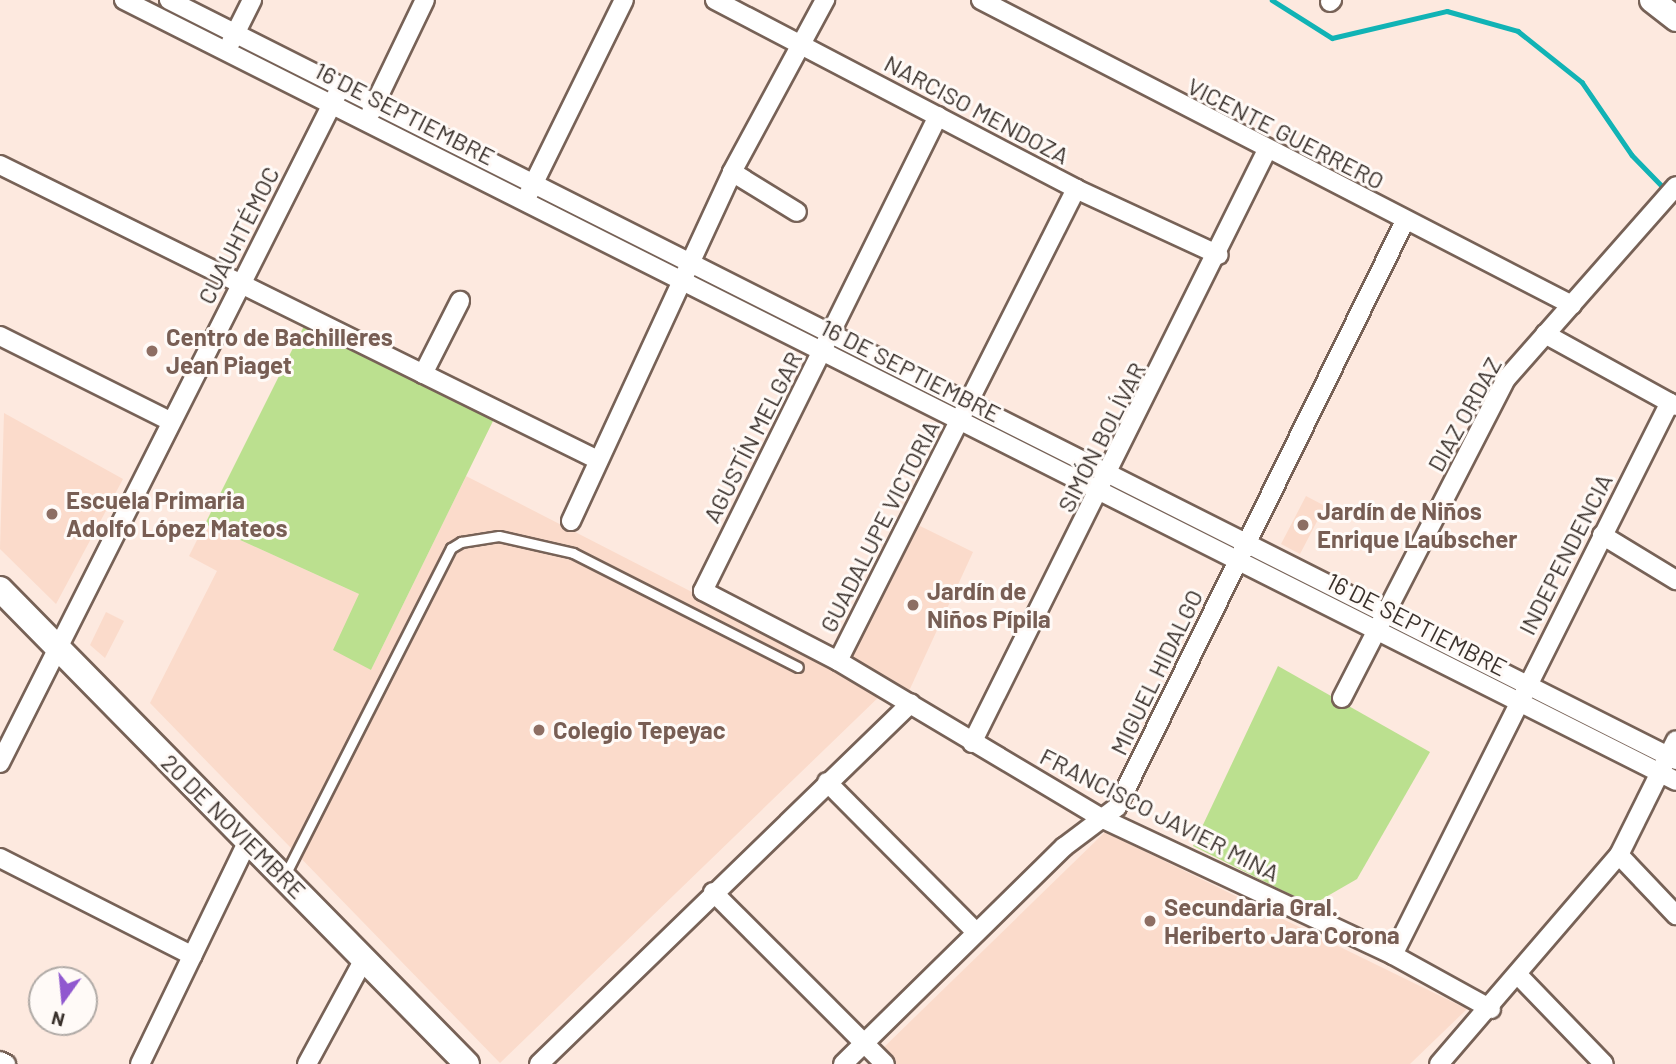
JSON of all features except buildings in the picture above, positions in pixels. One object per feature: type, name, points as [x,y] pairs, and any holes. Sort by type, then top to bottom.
[{"type":"main road","points":[[1652,0],[1676,19]]},
{"type":"main road","name":"20 DE NOVIEMBRE","points":[[0,589],[467,1064]]},
{"type":"street","name":"16 DE SEPTIEMBRE","points":[[124,0],[525,201],[831,333],[1672,758]]},
{"type":"street","name":"16 DE SEPTIEMBRE","points":[[169,0],[533,184],[822,352],[1668,777]]},
{"type":"street","points":[[226,51],[252,0]]},
{"type":"street","points":[[366,122],[425,0]]},
{"type":"street","points":[[525,201],[624,0]]},
{"type":"street","name":"NARCISO MENDOZA","points":[[715,0],[805,44],[1076,189],[1219,255]]},
{"type":"street","points":[[571,521],[596,459],[732,172],[805,44],[825,0]]},
{"type":"street","name":"VICENTE GUERRERO","points":[[981,0],[1267,150],[1572,305]]},
{"type":"street","name":"CUAUHTÉMOC","points":[[0,763],[5,741],[58,647],[341,87]]},
{"type":"street","name":"AGUSTÍN MELGAR","points":[[703,591],[938,116]]},
{"type":"street","name":"SIMÓN BOLÍVAR","points":[[972,743],[1111,473],[1219,255],[1267,150]]},
{"type":"street","points":[[0,165],[596,459]]},
{"type":"street","points":[[732,172],[797,212]]},
{"type":"street","name":"DIAZ ORDAZ","points":[[1342,698],[1506,379],[1676,186]]},
{"type":"street","name":"GUADALUPE VICTORIA","points":[[838,661],[1076,189]]},
{"type":"street","name":"MIGUEL HIDALGO","points":[[843,1064],[976,932],[1117,807],[1405,220]]},
{"type":"street","points":[[423,374],[460,301]]},
{"type":"street","points":[[1545,334],[1673,404]]},
{"type":"street","points":[[0,336],[170,421]]},
{"type":"street","name":"INDEPENDENCIA","points":[[1393,955],[1602,535],[1673,404]]},
{"type":"street","points":[[1602,535],[1676,580]]},
{"type":"street","name":"FRANCISCO JAVIER MINA","points":[[703,591],[838,661],[1103,819],[1393,955],[1491,1009]]},
{"type":"street","points":[[540,1064],[713,892],[911,703]]},
{"type":"street","points":[[1439,1064],[1491,1009],[1619,855],[1668,777],[1676,740]]},
{"type":"street","points":[[827,782],[976,932]]},
{"type":"street","points":[[140,1064],[248,841]]},
{"type":"street","points":[[1619,855],[1676,915]]},
{"type":"street","points":[[0,858],[192,956]]},
{"type":"street","points":[[713,892],[885,1064]]},
{"type":"street","points":[[307,1064],[365,959]]},
{"type":"street","points":[[1519,976],[1604,1064]]},
{"type":"street","points":[[0,1061],[6,1064]]},
{"type":"lane","points":[[284,877],[452,548],[461,542],[499,537],[573,553],[798,667]]},
{"type":"shaded area","name":"Escuela Primaria Adolfo López Mateos","points":[[4,413],[123,479],[56,604],[0,549]]},
{"type":"shaded area","name":"Colegio Tepeyac","points":[[466,476],[885,691],[500,1063],[150,703],[217,571],[189,556],[205,524],[359,594],[371,670]]},
{"type":"shaded area","name":"Jardín de Niños Enrique Laubscher","points":[[1306,496],[1325,506],[1300,554],[1281,544]]},
{"type":"shaded area","name":"Jardín de Niños Pípila","points":[[918,525],[973,552],[909,691],[850,657]]},
{"type":"shaded area","points":[[106,612],[124,621],[105,658],[90,645]]},
{"type":"shaded area","name":"Secundaria Gral. Heriberto Jara Corona","points":[[1105,832],[1467,1009],[1410,1064],[895,1064],[881,1050]]},
{"type":"green space","points":[[304,326],[494,419],[371,670],[333,650],[359,594],[205,524]]},
{"type":"green space","points":[[1278,666],[1430,752],[1357,879],[1312,905],[1193,846]]},
{"type":"waterway","points":[[1272,0],[1332,38],[1447,11],[1518,31],[1582,82],[1632,155],[1666,190]]},
{"type":"place","name":"Centro de Bachilleres Jean Piaget","points":[[152,351]]},
{"type":"place","name":"Escuela Primaria Adolfo López Mateos","points":[[52,514]]},
{"type":"place","name":"Jardín de Niños Enrique Laubscher","points":[[1303,525]]},
{"type":"place","name":"Jardín de Niños Pípila","points":[[913,605]]},
{"type":"place","name":"Colegio Tepeyac","points":[[539,730]]},
{"type":"place","name":"Secundaria Gral. Heriberto Jara Corona","points":[[1150,921]]}]
